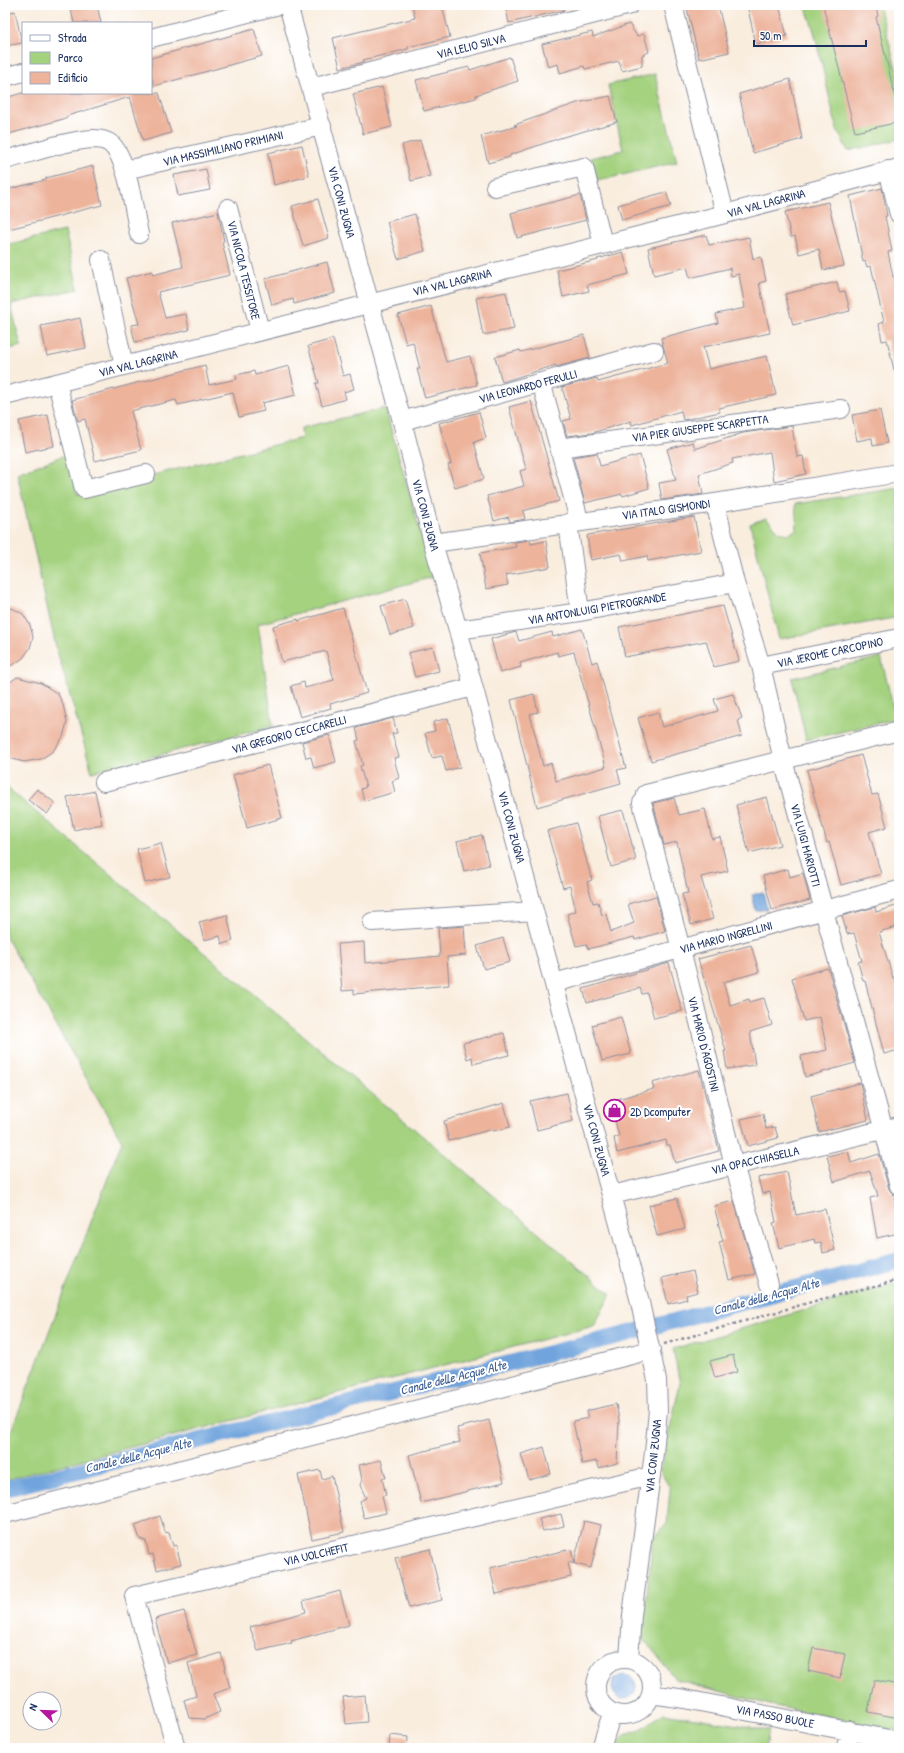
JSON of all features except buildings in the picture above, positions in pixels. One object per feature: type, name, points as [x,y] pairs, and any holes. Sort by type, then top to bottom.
[{"type":"street","points":[[152,38],[278,5]]},
{"type":"street","name":"VIA CONI ZUGNA","points":[[288,5],[312,87],[368,303],[402,421],[433,543],[612,1195],[651,1350],[657,1380],[658,1410],[651,1476],[632,1615],[629,1659]]},
{"type":"street","name":"VIA LELIO SILVA","points":[[312,87],[630,5]]},
{"type":"street","points":[[673,5],[725,214]]},
{"type":"street","points":[[5,77],[22,72]]},
{"type":"street","name":"VIA MASSIMILIANO PRIMIANI","points":[[125,170],[322,126]]},
{"type":"street","points":[[5,160],[72,142],[95,139],[106,141],[112,145],[118,153],[125,170],[139,234]]},
{"type":"street","points":[[495,187],[584,167],[603,244]]},
{"type":"street","points":[[893,169],[899,214]]},
{"type":"street","name":"VIA VAL LAGARINA","points":[[5,396],[368,303],[725,214],[893,169]]},
{"type":"street","name":"VIA NICOLA TESSITORE","points":[[228,208],[260,331]]},
{"type":"street","points":[[101,260],[124,366]]},
{"type":"street","name":"VIA LEONARDO FERULLI","points":[[402,421],[654,351]]},
{"type":"street","points":[[541,382],[559,448],[572,517],[580,612]]},
{"type":"street","points":[[57,383],[84,489],[146,474]]},
{"type":"street","name":"VIA PIER GIUSEPPE SCARPETTA","points":[[559,448],[841,409]]},
{"type":"street","name":"VIA ITALO GISMONDI","points":[[433,543],[572,517],[714,503],[899,473]]},
{"type":"street","name":"VIA LUIGI MARIOTTI","points":[[714,503],[735,583],[761,666],[783,760],[824,910],[891,1128],[899,1186]]},
{"type":"street","name":"VIA ANTONLUIGI PIETROGRANDE","points":[[458,630],[580,612],[735,583]]},
{"type":"street","name":"VIA JEROME CARCOPINO","points":[[761,666],[899,638]]},
{"type":"street","name":"VIA GREGORIO CECCARELLI","points":[[104,782],[473,687]]},
{"type":"street","points":[[783,760],[899,731]]},
{"type":"street","name":"VIA MARIO D'AGOSTINI","points":[[769,1284],[734,1165],[644,799],[783,760]]},
{"type":"street","name":"VIA MARIO INGRELLINI","points":[[554,983],[899,890]]},
{"type":"street","points":[[372,922],[534,911]]},
{"type":"street","name":"VIA OPACCHIASELLA","points":[[612,1195],[891,1128]]},
{"type":"street","points":[[5,1514],[651,1350]]},
{"type":"street","name":"VIA UOLCHEFIT","points":[[176,1748],[134,1596],[651,1476]]},
{"type":"street","points":[[620,1659],[629,1659],[638,1662],[645,1668],[651,1680],[651,1694],[647,1703],[640,1710],[632,1714],[622,1715],[612,1713],[599,1701],[596,1692],[597,1679],[604,1667],[611,1662],[620,1659]]},
{"type":"street","name":"VIA PASSO BUOLE","points":[[651,1694],[849,1730],[899,1741]]},
{"type":"street","points":[[601,1748],[612,1713]]},
{"type":"street","points":[[846,1748],[849,1730]]},
{"type":"path","points":[[651,1350],[665,1343],[707,1333],[822,1299],[899,1280]]},
{"type":"green space","points":[[805,5],[879,5],[899,79],[899,139],[848,151],[837,130],[814,31]]},
{"type":"green space","points":[[655,74],[677,162],[597,181],[591,158],[623,150],[608,85]]},
{"type":"green space","points":[[65,231],[78,289],[11,304],[21,346],[5,350],[5,245]]},
{"type":"green space","points":[[385,408],[433,577],[258,624],[273,726],[92,772],[56,647],[17,473],[71,453],[77,494],[302,438],[301,428]]},
{"type":"green space","points":[[899,488],[899,617],[779,639],[750,524],[766,518],[779,532],[789,534],[797,529],[795,504]]},
{"type":"green space","points":[[881,657],[896,719],[806,740],[792,678]]},
{"type":"green space","points":[[5,786],[611,1294],[594,1326],[5,1480],[5,1447],[122,1141],[5,935]]},
{"type":"green space","points":[[899,1282],[899,1731],[770,1705],[675,1679],[649,1645],[642,1640],[653,1537],[667,1524],[670,1488],[660,1471],[680,1384],[673,1349]]},
{"type":"green space","points":[[664,1713],[769,1730],[766,1748],[616,1748],[625,1735],[638,1731]]},
{"type":"water","points":[[763,892],[767,909],[756,911],[752,895]]},
{"type":"water","points":[[624,1675],[629,1676],[635,1682],[635,1692],[629,1698],[624,1699],[619,1698],[613,1692],[612,1687],[613,1682],[619,1676]]},
{"type":"waterway","name":"Canale delle Acque Alte","points":[[5,1489],[626,1334],[899,1260]]},
{"type":"place","name":"2D Dcomputer","points":[[614,1111]]}]
